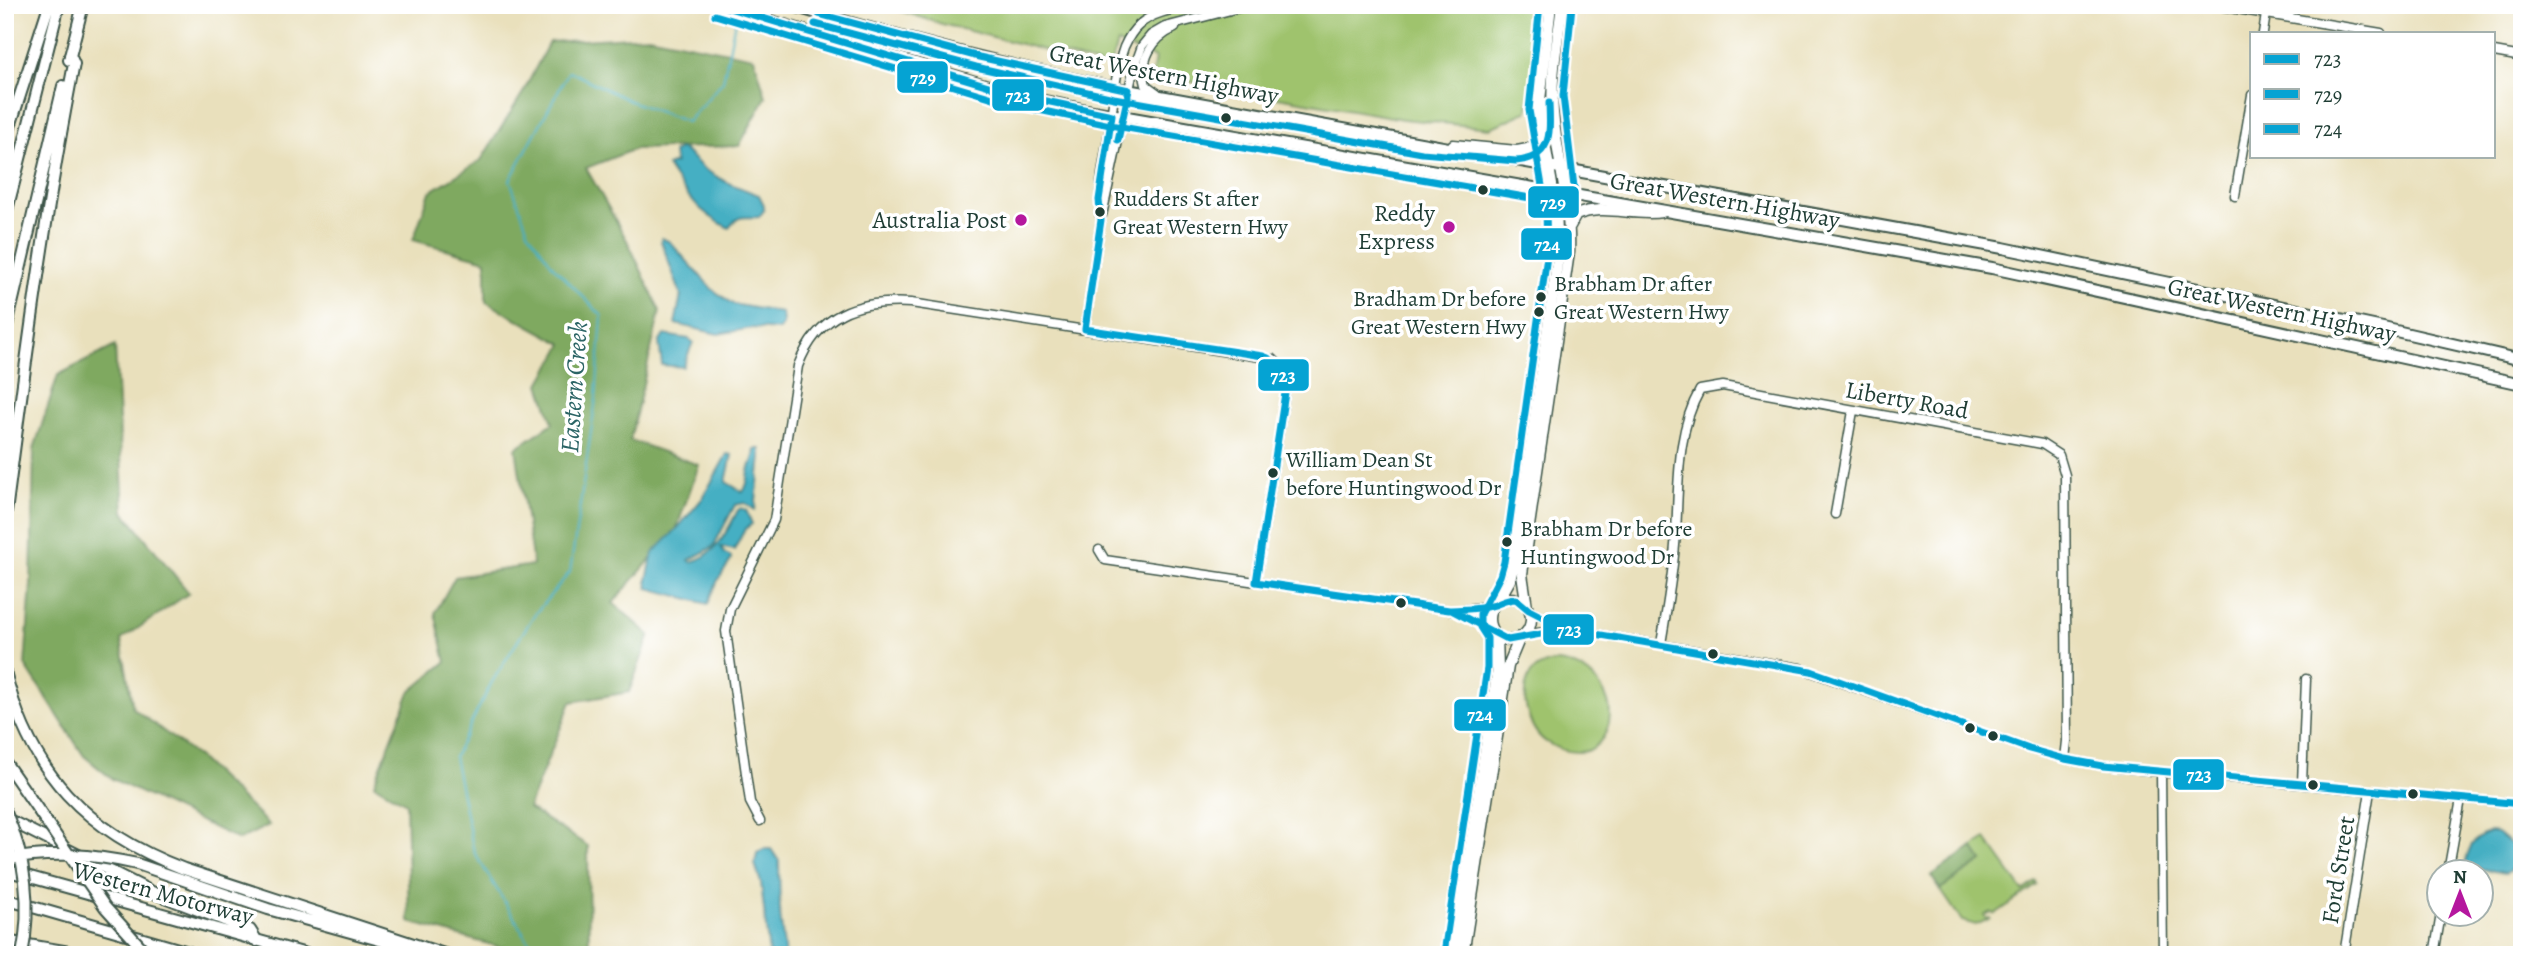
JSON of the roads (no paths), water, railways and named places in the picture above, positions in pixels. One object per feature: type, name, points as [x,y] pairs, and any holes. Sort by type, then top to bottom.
[{"type":"highway","points":[[5,142],[49,5]]},
{"type":"highway","points":[[5,218],[59,5]]},
{"type":"highway","points":[[5,334],[83,5]]},
{"type":"highway","name":"Great Western Highway","points":[[718,5],[1022,96],[1117,116],[1992,268],[2522,384]]},
{"type":"highway","name":"Great Western Highway","points":[[790,5],[979,57],[1116,88],[2003,248],[2522,360]]},
{"type":"highway","points":[[5,520],[38,263],[74,64],[70,55]]},
{"type":"highway","points":[[2466,371],[2471,348]]},
{"type":"highway","points":[[5,671],[18,718],[37,756],[66,794],[108,832],[145,854],[184,869],[447,955]]},
{"type":"highway","points":[[5,762],[95,894],[148,955]]},
{"type":"highway","points":[[5,810],[18,845],[24,872],[26,911],[22,955]]},
{"type":"highway","points":[[5,818],[145,889],[250,930],[257,941]]},
{"type":"highway","points":[[5,860],[40,855],[79,854],[137,864],[268,908],[431,955]]},
{"type":"highway","name":"Western Motorway","points":[[5,870],[310,955]]},
{"type":"highway","name":"Western Motorway","points":[[5,899],[199,955]]},
{"type":"highway","points":[[5,941],[87,955]]},
{"type":"main road","points":[[1424,143],[1524,150],[1537,143],[1551,5]]},
{"type":"main road","points":[[1454,955],[1499,669],[1496,633],[1490,618],[1510,580],[1514,564],[1558,257],[1561,168],[1552,96],[1562,5]]},
{"type":"main road","points":[[1462,955],[1508,666],[1522,636],[1531,624],[1522,574],[1569,252],[1569,228],[1548,165],[1540,126]]},
{"type":"main road","points":[[1569,228],[1576,215],[1594,210],[1610,209],[1641,214],[1663,212]]},
{"type":"main road","points":[[1496,604],[1513,599],[1528,608]]},
{"type":"main road","points":[[1496,633],[1508,640],[1522,636]]},
{"type":"street","points":[[1117,116],[1116,88],[1123,50],[1136,27],[1156,14],[1199,5]]},
{"type":"street","points":[[1085,330],[1101,220],[1099,200],[1117,116],[1129,90],[1142,46],[1151,35],[1165,27],[1250,5]]},
{"type":"street","points":[[2213,5],[2375,32]]},
{"type":"street","points":[[2263,32],[2266,14]]},
{"type":"street","points":[[1160,95],[1152,90],[1145,80],[1144,64],[1149,51],[1155,41],[1168,31],[1204,18]]},
{"type":"street","points":[[2496,52],[2522,57]]},
{"type":"street","points":[[2235,196],[2250,107]]},
{"type":"street","points":[[760,821],[750,802],[726,631],[727,620],[730,608],[774,520],[795,376],[806,348],[820,330],[836,317],[869,303],[911,303],[1273,359],[1282,368],[1285,393],[1256,582]]},
{"type":"street","name":"Liberty Road","points":[[1661,644],[1676,533],[1681,457],[1691,406],[1700,390],[1723,386],[2036,442],[2059,455],[2065,475],[2065,759]]},
{"type":"street","points":[[1835,514],[1853,411]]},
{"type":"street","points":[[1098,550],[1105,560],[1449,610],[1496,604]]},
{"type":"street","points":[[1528,608],[1566,629]]},
{"type":"street","points":[[1449,610],[1472,618],[1496,633]]},
{"type":"street","points":[[1522,636],[1566,629],[1811,671],[2007,741],[2065,759],[2103,766],[2522,804]]},
{"type":"street","points":[[2302,784],[2306,679]]},
{"type":"street","points":[[2161,772],[2162,955]]},
{"type":"street","name":"Ford Street","points":[[2344,955],[2370,791]]},
{"type":"street","points":[[2451,858],[2461,799]]},
{"type":"street","points":[[2434,955],[2439,928]]},
{"type":"water","points":[[679,149],[684,150],[704,169],[728,183],[759,195],[764,210],[759,217],[740,218],[729,228],[701,209],[667,166],[675,163],[673,153]]},
{"type":"water","points":[[662,238],[670,242],[712,289],[733,304],[782,313],[783,324],[779,330],[752,328],[718,334],[675,324],[681,295]]},
{"type":"water","points":[[664,335],[693,342],[683,367],[662,365],[659,343]]},
{"type":"water","points":[[755,449],[761,449],[761,457],[755,510],[745,503],[735,505],[713,547],[689,560],[691,562],[700,559],[714,549],[738,510],[746,510],[752,524],[745,529],[734,550],[721,547],[731,560],[717,582],[708,604],[648,588],[647,580],[653,553],[702,499],[727,454],[732,455],[726,482],[743,492]]},
{"type":"water","points":[[2490,832],[2497,833],[2515,848],[2514,863],[2509,872],[2496,871],[2496,858],[2467,858],[2472,845]]},
{"type":"water","points":[[763,849],[771,849],[779,861],[780,914],[785,955],[769,955],[761,883],[755,864],[757,853]]},
{"type":"waterway","name":"Eastern Creek","points":[[537,955],[474,852],[454,757],[492,682],[534,615],[570,572],[596,398],[602,316],[553,266],[528,231],[510,180],[569,71],[630,101],[687,122],[723,81],[736,16]]},
{"type":"place","name":"Rudders St after Great Western Hwy","points":[[1100,212]]},
{"type":"place","name":"Australia Post","points":[[1021,220]]},
{"type":"place","name":"Reddy Express","points":[[1449,227]]},
{"type":"place","name":"Brabham Dr after Great Western Hwy","points":[[1541,297]]},
{"type":"place","name":"Bradham Dr before Great Western Hwy","points":[[1539,312]]},
{"type":"place","name":"William Dean St before Huntingwood Dr","points":[[1273,473]]},
{"type":"place","name":"Brabham Dr before Huntingwood Dr","points":[[1507,542]]}]
